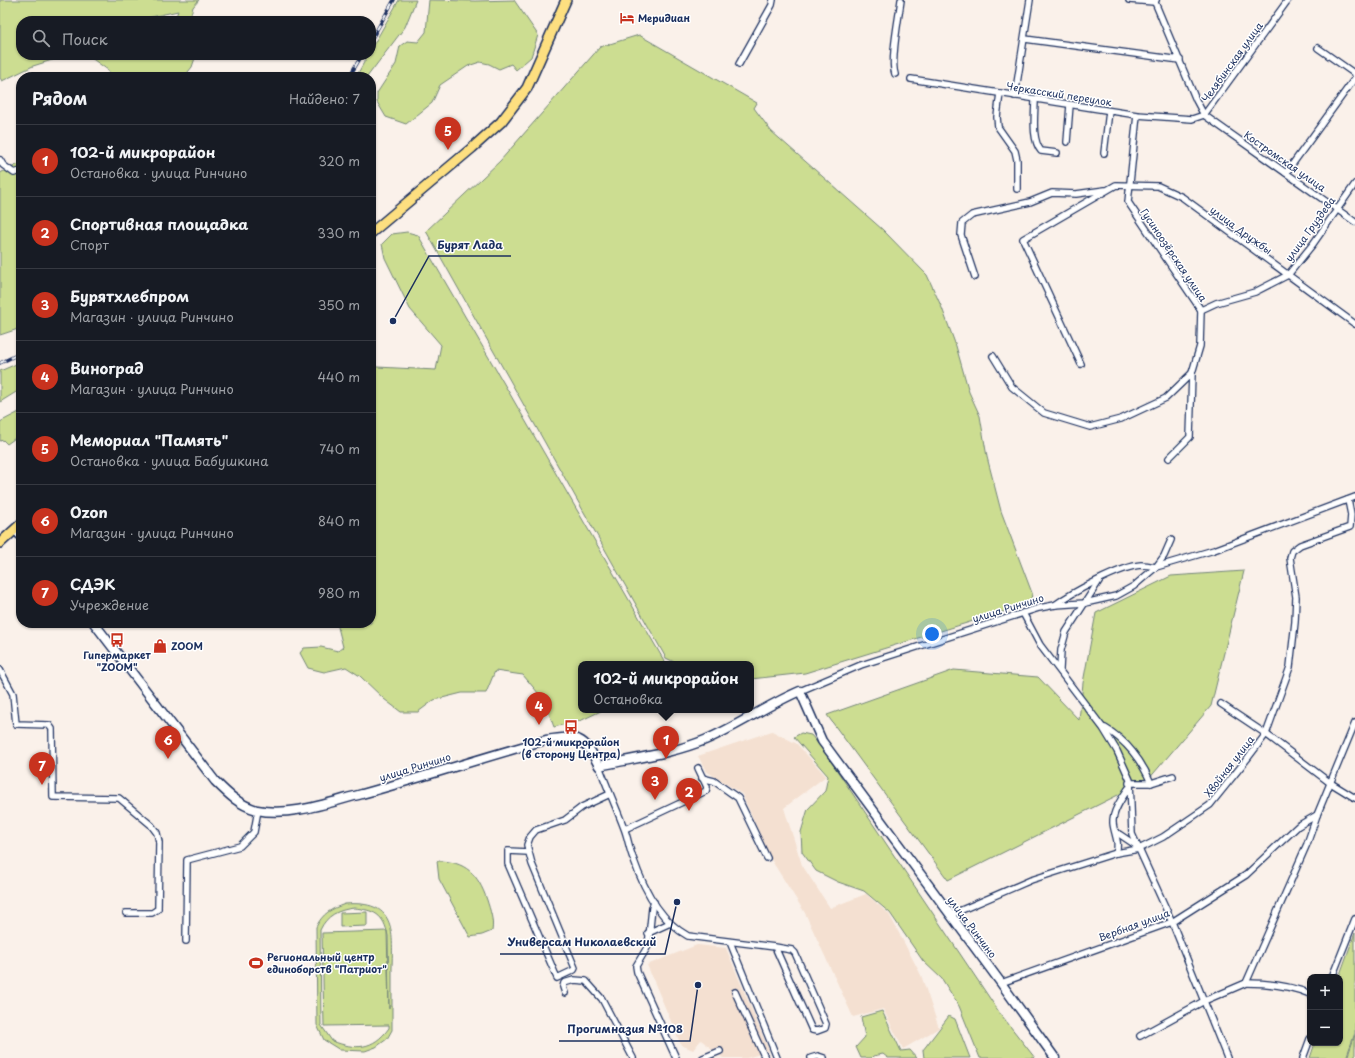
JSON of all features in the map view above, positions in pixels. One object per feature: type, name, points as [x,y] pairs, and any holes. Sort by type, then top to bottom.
[{"type":"main road","points":[[376,229],[501,122],[527,88],[566,0]]},
{"type":"main road","points":[[0,543],[16,532]]},
{"type":"street","points":[[739,64],[772,5],[773,0]]},
{"type":"street","points":[[895,74],[893,70],[901,0]]},
{"type":"street","points":[[1015,96],[1030,0]]},
{"type":"street","points":[[1129,0],[1155,1],[1196,100],[1204,115]]},
{"type":"street","name":"Челябинская улица","points":[[1204,115],[1288,0]]},
{"type":"street","points":[[1025,39],[1180,60]]},
{"type":"street","points":[[1318,48],[1355,74]]},
{"type":"street","name":"Черкасский переулок","points":[[911,78],[1137,115],[1192,119],[1204,115]]},
{"type":"street","points":[[1286,173],[1355,78]]},
{"type":"street","points":[[1000,93],[997,117],[998,127],[1015,151],[1017,160],[1017,189]]},
{"type":"street","points":[[1034,99],[1036,139],[1038,147],[1041,151],[1057,153]]},
{"type":"street","points":[[1067,142],[1070,105]]},
{"type":"street","points":[[1104,153],[1109,111]]},
{"type":"street","name":"Гусиноозёрская улица","points":[[1137,115],[1128,184],[1128,202],[1200,310]]},
{"type":"street","name":"Костромская улица","points":[[1204,115],[1355,222]]},
{"type":"street","points":[[0,160],[3,165],[14,173],[16,172]]},
{"type":"street","name":"улица Дружбы","points":[[1107,190],[1116,185],[1128,184],[1158,186],[1182,198],[1355,324]]},
{"type":"street","name":"улица Груздева","points":[[1200,310],[1216,303],[1255,292],[1288,275],[1313,244],[1336,209],[1355,184]]},
{"type":"street","points":[[975,277],[961,235],[962,223],[972,215],[1030,202],[1052,193],[1076,194],[1107,190]]},
{"type":"street","points":[[1081,364],[1023,239],[1107,190]]},
{"type":"street","points":[[1169,458],[1190,437],[1192,372],[1200,346],[1200,310]]},
{"type":"street","points":[[993,356],[1012,387],[1044,412],[1090,427],[1121,419],[1166,398],[1192,372]]},
{"type":"street","name":"улица Ринчино","points":[[98,628],[215,781],[230,797],[258,810],[276,812],[296,810],[405,782],[546,740],[575,738],[584,742],[599,766],[686,748],[740,723],[777,700],[861,665],[1023,613],[1055,605],[1085,603],[1116,596],[1134,586],[1156,567],[1214,550],[1355,497]]},
{"type":"street","points":[[1348,500],[1351,515],[1350,527],[1355,531]]},
{"type":"street","name":"Хвойная улица","points":[[950,915],[1031,880],[1116,853],[1131,850],[1163,837],[1210,805],[1266,734],[1290,667],[1296,622],[1296,597],[1290,558],[1292,551],[1300,545],[1350,527]]},
{"type":"street","points":[[1055,605],[1066,596],[1140,565],[1156,567],[1164,556],[1171,540]]},
{"type":"street","points":[[1060,669],[1061,650],[1066,632],[1099,581]]},
{"type":"street","points":[[1023,613],[1040,645],[1060,669],[1103,728],[1117,751],[1129,786],[1132,834],[1172,922],[1227,1058]]},
{"type":"street","points":[[0,670],[13,694],[16,724],[49,725],[52,729],[53,797],[119,798],[151,825],[157,833],[159,842],[158,909],[152,913],[126,913]]},
{"type":"street","name":"улица Ринчино","points":[[800,691],[822,741],[1001,983],[1054,1058]]},
{"type":"street","points":[[1221,704],[1266,734],[1329,782],[1355,798]]},
{"type":"street","points":[[1246,983],[1307,844],[1329,782],[1355,723]]},
{"type":"street","points":[[1103,728],[1114,734],[1131,750],[1144,767],[1151,783]]},
{"type":"street","points":[[599,766],[625,829],[633,858],[654,902],[670,923],[677,930],[688,936],[775,947],[792,950],[795,953],[826,1024],[825,1028],[817,1031],[812,1030],[775,947]]},
{"type":"street","points":[[625,829],[706,792],[707,787],[698,768]]},
{"type":"street","points":[[1129,786],[1151,783],[1172,776]]},
{"type":"street","points":[[702,778],[714,782],[738,798],[766,858]]},
{"type":"street","points":[[1116,853],[1118,844],[1113,823],[1114,815],[1129,786]]},
{"type":"street","points":[[528,852],[508,851],[508,864],[557,978],[574,970],[575,968],[528,852],[527,845],[530,837],[536,830],[565,820],[582,808],[610,794]]},
{"type":"street","points":[[186,941],[187,860],[240,846],[254,832],[258,810]]},
{"type":"street","name":"Вербная улица","points":[[1001,983],[1172,922],[1246,875],[1298,826],[1317,815]]},
{"type":"street","points":[[1116,832],[1138,847]]},
{"type":"street","points":[[1124,837],[1131,850]]},
{"type":"street","points":[[654,902],[648,933],[648,946],[638,960],[636,966],[637,972],[676,1058]]},
{"type":"street","points":[[1333,974],[1355,919]]},
{"type":"street","points":[[648,933],[670,923]]},
{"type":"street","points":[[730,942],[777,1058]]},
{"type":"street","points":[[565,993],[563,987],[564,983],[574,980],[586,981],[602,999],[633,1058]]},
{"type":"street","points":[[1140,1036],[1204,1001],[1246,983],[1271,983],[1295,988],[1307,993]]},
{"type":"street","points":[[735,992],[765,1058]]},
{"type":"street","points":[[1303,1058],[1307,1046]]},
{"type":"street","points":[[703,1058],[720,1051]]},
{"type":"street","points":[[811,1058],[818,1056],[824,1058]]},
{"type":"shaded area","points":[[772,731],[797,744],[826,776],[784,808],[802,865],[830,908],[866,894],[889,914],[921,975],[939,1028],[903,1049],[883,1009],[853,1017],[805,913],[772,861],[742,794],[706,771],[698,756]]},
{"type":"shaded area","points":[[697,945],[726,948],[769,1051],[747,1058],[723,1058],[701,1040],[693,1050],[681,1045],[647,965]]},
{"type":"green space","points":[[0,0],[199,0],[193,7],[190,16],[176,16],[178,11],[156,16],[16,16],[16,60],[52,60],[21,72],[16,72],[16,74],[2,81],[0,78]]},
{"type":"green space","points":[[399,0],[416,0],[405,27],[371,72],[359,72],[365,60],[376,60],[376,40]]},
{"type":"green space","points":[[429,0],[514,0],[538,35],[531,57],[516,70],[511,64],[499,69],[489,64],[480,62],[468,66],[440,85],[432,103],[406,124],[386,117],[377,102],[377,93],[396,64],[400,46],[407,41],[418,42],[426,32]]},
{"type":"green space","points":[[639,35],[757,103],[754,108],[771,131],[883,230],[927,275],[942,308],[956,346],[969,392],[980,416],[987,457],[1001,511],[1032,593],[1031,600],[1025,605],[805,673],[754,679],[754,661],[672,661],[666,658],[426,231],[500,161],[600,47]]},
{"type":"green space","points":[[94,60],[194,60],[192,67],[188,72],[109,72]]},
{"type":"green space","points":[[16,165],[16,330],[0,335],[0,173]]},
{"type":"green space","points":[[407,232],[418,235],[664,661],[578,661],[578,713],[597,713],[582,720],[554,727],[544,700],[523,675],[495,671],[486,693],[462,693],[434,700],[418,712],[401,712],[384,699],[360,676],[346,667],[324,672],[308,668],[300,653],[304,648],[321,647],[338,651],[343,647],[338,628],[376,628],[376,366],[436,370],[441,345],[410,309],[385,258],[382,244],[392,234]]},
{"type":"green space","points":[[16,364],[16,392],[0,402],[0,371]]},
{"type":"green space","points":[[16,414],[16,438],[7,444],[3,440],[0,441],[0,422]]},
{"type":"green space","points":[[1244,571],[1211,706],[1148,780],[948,880],[827,715],[954,670],[1038,677],[1079,720],[1083,683],[1096,613],[1171,576]]},
{"type":"green space","points":[[801,733],[811,735],[824,751],[999,1012],[1035,1058],[980,1058],[959,1006],[942,979],[923,961],[890,913],[864,891],[838,882],[816,871],[802,852],[801,832],[808,809],[825,791],[828,776],[794,737]]},
{"type":"green space","points":[[437,861],[456,863],[463,866],[475,876],[487,900],[492,919],[492,931],[482,935],[470,937],[439,879]]},
{"type":"green space","points":[[345,904],[362,904],[374,907],[383,912],[388,920],[391,930],[392,1030],[387,1039],[376,1047],[365,1051],[340,1050],[324,1040],[317,1025],[316,927],[325,915]],"holes":[[[354,908],[367,910],[377,914],[384,923],[387,931],[322,933],[324,1026],[389,1025],[389,1028],[377,1041],[364,1046],[356,1047],[332,1041],[321,1025],[320,930],[330,917],[343,910]],[[387,932],[388,936],[389,1009]]]},
{"type":"green space","points":[[367,912],[367,926],[340,927],[340,913]]},
{"type":"green space","points":[[1355,933],[1355,1033],[1346,1058],[1310,1058],[1314,1046],[1343,1046],[1343,974],[1340,974]]},
{"type":"green space","points":[[882,1011],[901,1051],[910,1050],[917,1058],[888,1058],[883,1054],[873,1056],[871,1058],[861,1058],[856,1047],[865,1037],[861,1017]]},
{"type":"green space","points":[[949,1016],[955,1019],[970,1058],[924,1058],[923,1050]]},
{"type":"green space","points":[[1355,1035],[1355,1058],[1347,1058]]},
{"type":"railway","points":[[376,31],[394,0]]},
{"type":"railway","points":[[352,72],[359,60]]},
{"type":"railway","points":[[0,363],[16,355]]},
{"type":"place","name":"Меридиан","points":[[627,18]]},
{"type":"place","name":"Мемориал \"Память\"","points":[[448,150]]},
{"type":"place","name":"Бурят Лада","points":[[393,321]]},
{"type":"place","name":"Гипермаркет \"ZOOM\"","points":[[117,640]]},
{"type":"place","name":"ZOOM","points":[[160,646]]},
{"type":"place","name":"Виноград","points":[[539,725]]},
{"type":"place","name":"102-й микрорайон (в сторону Центра)","points":[[571,727]]},
{"type":"place","name":"Ozon","points":[[168,759]]},
{"type":"place","name":"102-й микрорайон","points":[[666,759]]},
{"type":"place","name":"СДЭК","points":[[42,785]]},
{"type":"place","name":"Бурятхлебпром","points":[[655,800]]},
{"type":"place","name":"Спортивная площадка","points":[[689,811]]},
{"type":"place","name":"Универсам Николаевский","points":[[677,902]]},
{"type":"place","name":"Региональный центр единоборств \"Патриот\"","points":[[256,963]]},
{"type":"place","name":"Прогимназия №108","points":[[698,985]]}]
